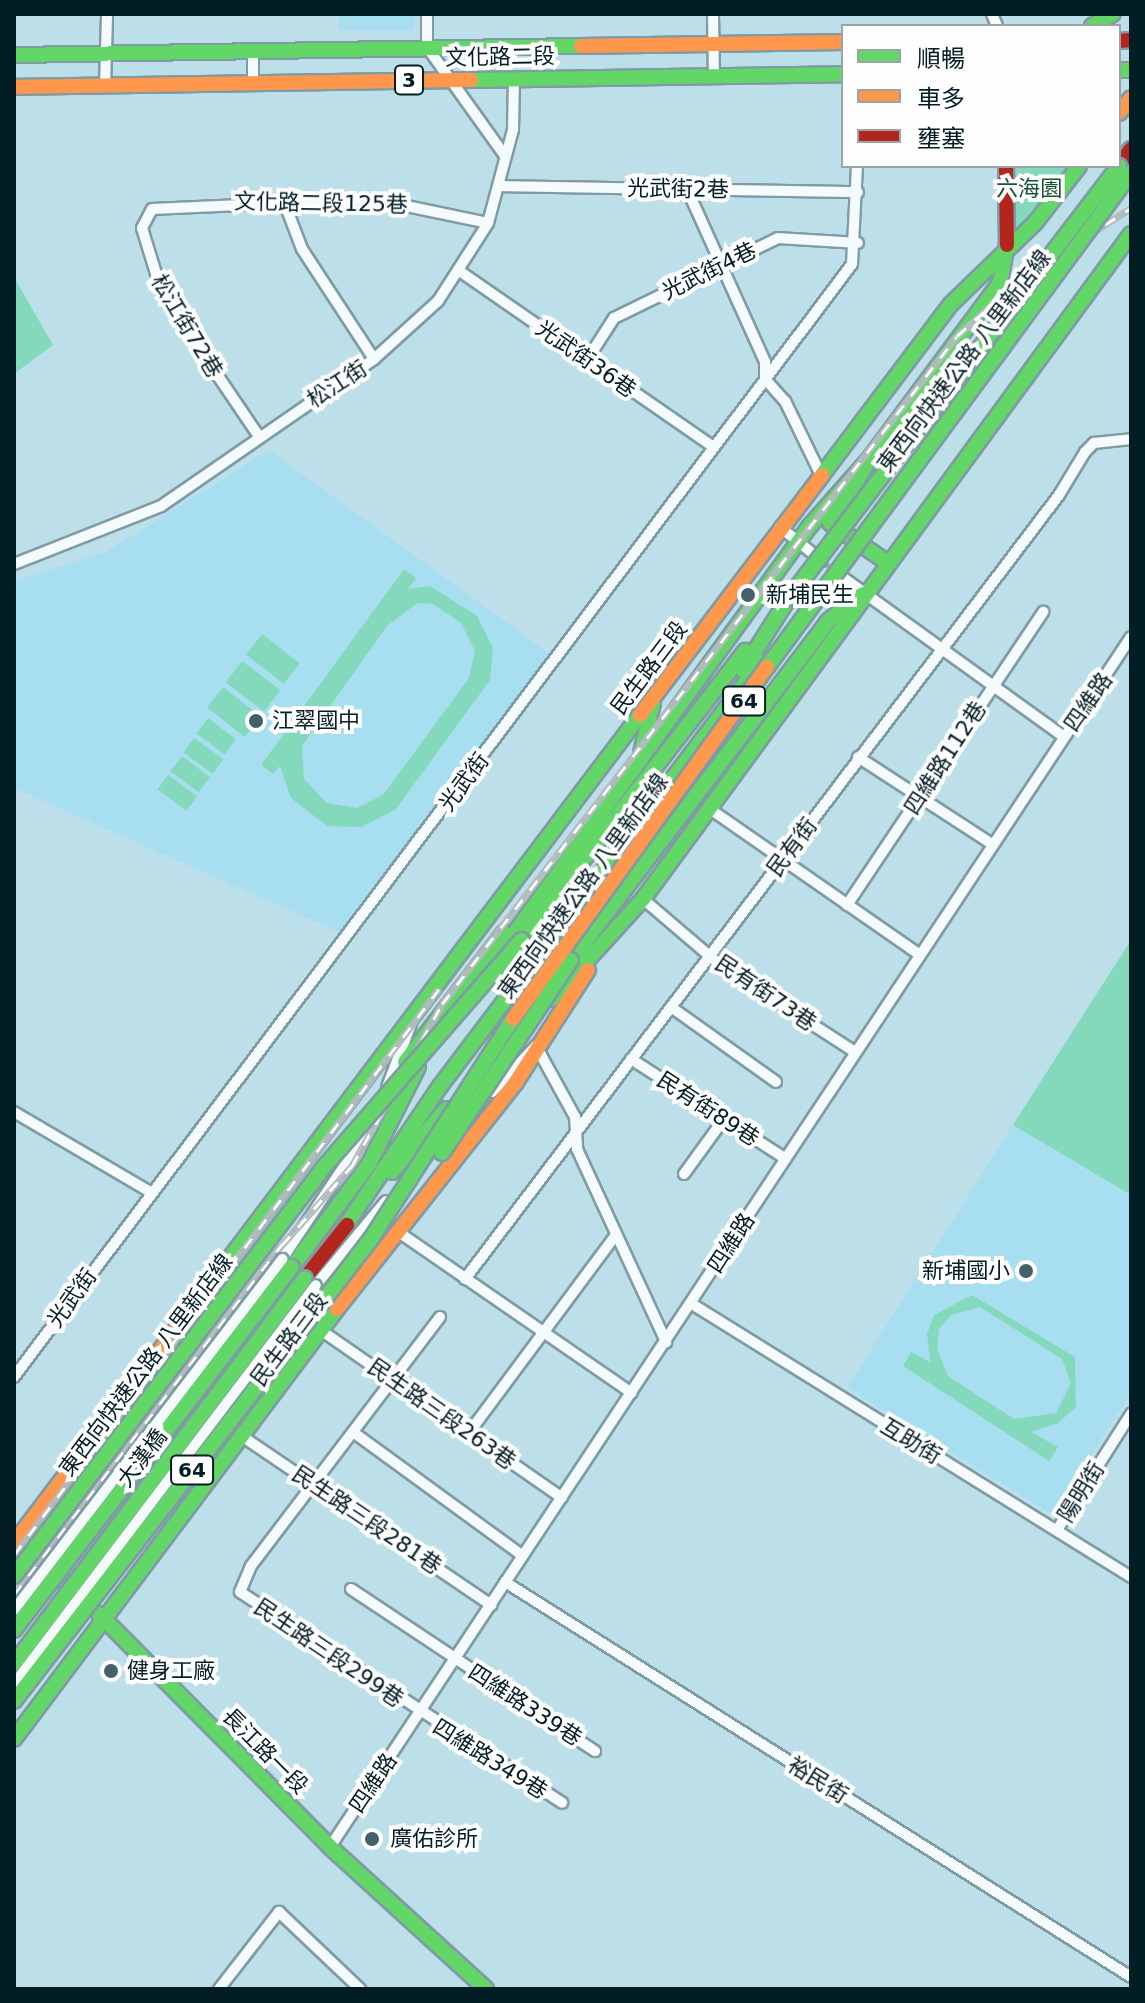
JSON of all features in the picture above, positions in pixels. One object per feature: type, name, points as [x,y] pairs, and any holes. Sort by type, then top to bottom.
[{"type":"main road","points":[[1096,24],[1113,14]]},
{"type":"main road","name":"文化路二段","points":[[14,55],[841,42]]},
{"type":"main road","name":"文化路二段","points":[[14,87],[841,74]]},
{"type":"main road","points":[[1006,168],[1007,245]]},
{"type":"main road","name":"民生路三段","points":[[14,1565],[19,1540],[780,527],[951,304],[1007,245],[1035,223],[1077,168]]},
{"type":"main road","name":"東西向快速公路 八里新店線","points":[[14,1576],[324,1167],[521,940],[788,599],[1117,168]]},
{"type":"main road","name":"東西向快速公路 八里新店線","points":[[14,1701],[371,1239],[546,967],[1131,173]]},
{"type":"main road","name":"民生路三段","points":[[311,1281],[342,1231],[504,1044],[592,962],[643,899],[848,626],[863,594],[1131,234]]},
{"type":"main road","name":"民生路三段","points":[[287,1263],[353,1187],[403,1065],[441,1007],[529,906],[798,542],[870,458],[1000,283],[1007,245]]},
{"type":"main road","points":[[870,458],[830,523],[888,563]]},
{"type":"main road","points":[[371,1239],[419,1185],[571,960],[698,791],[828,621],[863,594]]},
{"type":"main road","points":[[342,1231],[535,954],[765,642],[788,599]]},
{"type":"main road","points":[[353,1187],[372,1170],[741,684],[806,612]]},
{"type":"main road","points":[[639,761],[654,698]]},
{"type":"main road","name":"民生路三段","points":[[14,1739],[397,1231],[516,1082],[536,1046],[572,1002],[592,962]]},
{"type":"main road","name":"大漢橋","points":[[14,1630],[287,1263]]},
{"type":"main road","name":"大漢橋","points":[[14,1664],[311,1281]]},
{"type":"main road","name":"長江路一段","points":[[19,1540],[106,1620],[330,1847],[486,1989]]},
{"type":"street","points":[[105,87],[107,14]]},
{"type":"street","points":[[427,14],[427,47],[505,156]]},
{"type":"street","points":[[713,14],[714,77]]},
{"type":"street","points":[[253,51],[253,84]]},
{"type":"street","name":"松江街","points":[[14,564],[161,506],[258,435],[374,359],[438,301],[488,223],[513,130],[514,78]]},
{"type":"street","name":"光武街","points":[[14,1377],[852,264],[858,243],[857,168]]},
{"type":"street","name":"光武街2巷","points":[[499,186],[858,192]]},
{"type":"street","points":[[687,189],[719,266],[765,362],[765,379],[785,401],[821,475]]},
{"type":"street","points":[[283,199],[302,249],[374,359]]},
{"type":"street","name":"文化路二段125巷","points":[[152,209],[283,199],[421,205],[488,223]]},
{"type":"street","name":"松江街72巷","points":[[152,209],[142,228],[162,293],[258,435]]},
{"type":"street","name":"光武街4巷","points":[[587,360],[614,318],[778,238],[858,243]]},
{"type":"street","name":"光武街36巷","points":[[458,270],[714,447]]},
{"type":"street","name":"民有街","points":[[465,1279],[1059,495],[1085,452],[1094,443],[1131,439]]},
{"type":"street","points":[[780,527],[863,594],[1063,736]]},
{"type":"street","name":"四維路112巷","points":[[847,905],[1043,612]]},
{"type":"street","name":"四維路","points":[[330,1847],[1131,637]]},
{"type":"street","points":[[858,757],[992,844]]},
{"type":"street","points":[[710,809],[920,955]]},
{"type":"street","name":"民有街73巷","points":[[643,899],[710,955],[855,1052]]},
{"type":"street","points":[[671,1007],[776,1082]]},
{"type":"street","points":[[14,1610],[287,1263],[379,1117],[417,1011]]},
{"type":"street","points":[[14,1684],[311,1281],[536,1046],[575,1117],[577,1149],[666,1342]]},
{"type":"street","name":"民有街89巷","points":[[631,1059],[786,1159]]},
{"type":"street","points":[[14,1112],[82,1149],[152,1193]]},
{"type":"street","points":[[684,1174],[724,1119]]},
{"type":"street","points":[[397,1231],[632,1393]]},
{"type":"street","points":[[468,1434],[616,1235]]},
{"type":"street","name":"互助街","points":[[692,1304],[1131,1577]]},
{"type":"street","points":[[313,1483],[440,1317]]},
{"type":"street","name":"民生路三段263巷","points":[[322,1331],[562,1498]]},
{"type":"street","name":"陽明街","points":[[1057,1530],[1131,1414]]},
{"type":"street","points":[[353,1432],[523,1556]]},
{"type":"street","name":"民生路三段281巷","points":[[243,1437],[491,1605]]},
{"type":"street","name":"民生路三段299巷","points":[[313,1483],[251,1566],[240,1592],[418,1714]]},
{"type":"street","name":"裕民街","points":[[505,1582],[1131,1977]]},
{"type":"street","name":"四維路339巷","points":[[351,1589],[595,1751]]},
{"type":"street","points":[[14,1677],[41,1702]]},
{"type":"street","name":"四維路349巷","points":[[418,1714],[562,1803]]},
{"type":"street","points":[[219,1989],[260,1934],[282,1912],[360,1989]]},
{"type":"shaded area","points":[[339,14],[414,14],[414,30],[339,30]]},
{"type":"shaded area","name":"江翠國中","points":[[269,450],[550,654],[339,932],[14,788],[14,581],[106,552]]},
{"type":"shaded area","name":"新埔國小","points":[[1013,1125],[1131,1195],[1131,1393],[1053,1515],[847,1388]]},
{"type":"green space","name":"六海園","points":[[1006,168],[1074,168],[1035,223],[1007,245]]},
{"type":"green space","points":[[14,277],[53,345],[14,374]]},
{"type":"green space","points":[[404,569],[416,578],[408,589],[430,586],[477,616],[493,648],[490,680],[396,809],[362,827],[327,826],[291,798],[280,766],[273,774],[261,765]],"holes":[[[417,603],[433,604],[461,623],[475,651],[469,678],[383,795],[357,808],[327,803],[304,779],[302,746],[387,626]]]},
{"type":"green space","points":[[262,634],[300,664],[284,684],[246,654]]},
{"type":"green space","points":[[242,661],[280,690],[264,711],[226,683]]},
{"type":"green space","points":[[223,687],[261,717],[245,737],[207,707]]},
{"type":"green space","points":[[208,718],[236,739],[225,754],[197,733]]},
{"type":"green space","points":[[194,738],[223,759],[213,774],[183,753]]},
{"type":"green space","points":[[182,756],[210,777],[199,792],[171,771]]},
{"type":"green space","points":[[168,775],[197,796],[187,811],[157,790]]},
{"type":"green space","points":[[1131,940],[1131,1195],[1013,1125]]},
{"type":"green space","points":[[972,1295],[1075,1357],[1076,1407],[1058,1423],[1031,1432],[1058,1447],[1049,1461],[903,1366],[911,1352],[930,1362],[927,1334],[934,1315]],"holes":[[[980,1307],[1062,1359],[1071,1383],[1056,1413],[1014,1419],[948,1376],[937,1349],[939,1329],[951,1315]]]},
{"type":"railway","points":[[14,1595],[282,1245],[352,1166],[442,1004],[957,336],[1024,276],[1131,208]]},
{"type":"railway","points":[[14,1555],[439,989]]},
{"type":"traffic: fast","points":[[1096,24],[1113,14]]},
{"type":"traffic: fast","points":[[14,55],[581,46]]},
{"type":"traffic: fast","points":[[1121,70],[1131,70]]},
{"type":"traffic: fast","points":[[471,80],[841,74]]},
{"type":"traffic: fast","points":[[822,475],[951,304],[1035,223],[1077,168]]},
{"type":"traffic: fast","points":[[788,599],[1117,168]]},
{"type":"traffic: fast","points":[[767,667],[1131,173]]},
{"type":"traffic: fast","points":[[552,999],[643,899],[1131,234]]},
{"type":"traffic: fast","points":[[500,953],[809,527],[870,458],[1000,283],[1007,245]]},
{"type":"traffic: fast","points":[[866,466],[830,523],[888,563]]},
{"type":"traffic: fast","points":[[571,960],[828,621],[863,594]]},
{"type":"traffic: fast","points":[[743,670],[788,599]]},
{"type":"traffic: fast","points":[[521,940],[745,651]]},
{"type":"traffic: fast","points":[[342,1231],[441,1085],[761,662]]},
{"type":"traffic: fast","points":[[641,753],[653,703]]},
{"type":"traffic: fast","points":[[196,1303],[640,715]]},
{"type":"traffic: fast","points":[[405,1062],[504,933]]},
{"type":"traffic: fast","points":[[14,1576],[324,1167],[521,940]]},
{"type":"traffic: fast","points":[[442,1153],[571,960]]},
{"type":"traffic: fast","points":[[14,1701],[371,1239],[513,1019]]},
{"type":"traffic: fast","points":[[292,1267],[369,1164],[418,1067]]},
{"type":"traffic: fast","points":[[392,1172],[446,1109]]},
{"type":"traffic: fast","points":[[14,1630],[292,1267]]},
{"type":"traffic: fast","points":[[14,1664],[305,1278]]},
{"type":"traffic: fast","points":[[14,1739],[337,1309]]},
{"type":"traffic: fast","points":[[26,1545],[78,1594]]},
{"type":"traffic: fast","points":[[99,1614],[330,1847],[486,1989]]},
{"type":"traffic: slow","points":[[581,46],[841,42]]},
{"type":"traffic: slow","points":[[14,87],[471,80]]},
{"type":"traffic: slow","points":[[1121,110],[1131,98]]},
{"type":"traffic: slow","points":[[640,715],[822,475]]},
{"type":"traffic: slow","points":[[513,1019],[767,667]]},
{"type":"traffic: slow","points":[[337,1309],[516,1082],[588,970]]},
{"type":"traffic: slow","points":[[14,1543],[196,1303]]},
{"type":"traffic: jam","points":[[1121,41],[1131,40]]},
{"type":"traffic: jam","points":[[1121,163],[1131,149]]},
{"type":"traffic: jam","points":[[1006,168],[1007,245]]},
{"type":"traffic: jam","points":[[305,1278],[347,1225]]},
{"type":"place","name":"新埔民生","points":[[748,595]]},
{"type":"place","name":"江翠國中","points":[[256,721]]},
{"type":"place","name":"新埔國小","points":[[1026,1271]]},
{"type":"place","name":"健身工廠","points":[[111,1671]]},
{"type":"place","name":"廣佑診所","points":[[372,1839]]}]
